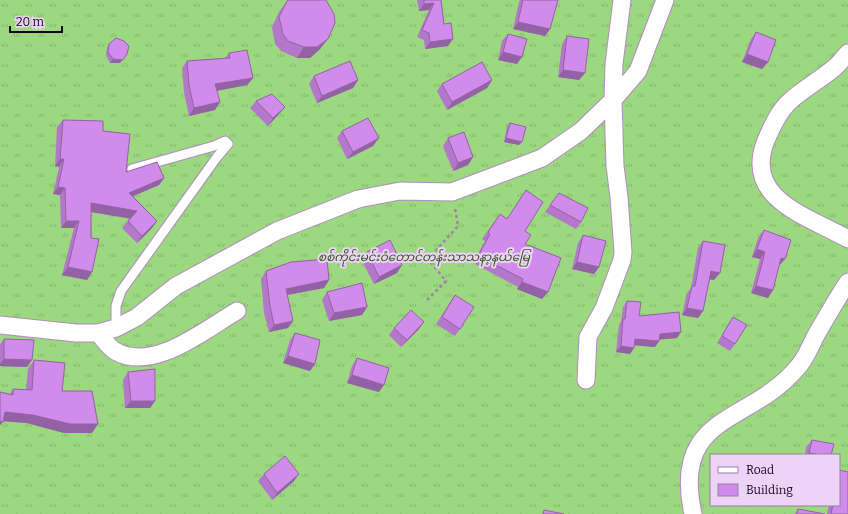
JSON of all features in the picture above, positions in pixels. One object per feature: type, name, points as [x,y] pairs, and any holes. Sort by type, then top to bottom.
[{"type":"street","points":[[586,380],[588,337],[604,308],[622,260],[620,197],[615,166],[613,100],[614,64],[622,0]]},
{"type":"street","points":[[0,325],[76,333],[98,333],[116,328],[137,316],[176,286],[277,230],[358,199],[400,191],[452,192],[542,158],[581,131],[613,100],[638,71],[665,0]]},
{"type":"street","points":[[848,53],[834,68],[789,102],[772,125],[762,151],[762,172],[768,189],[778,199],[848,239]]},
{"type":"street","points":[[693,514],[690,499],[688,471],[697,446],[721,422],[765,395],[798,368],[832,305],[848,282]]},
{"type":"street","points":[[98,333],[113,350],[123,354],[147,357],[164,353],[237,311]]},
{"type":"lane","points":[[116,328],[116,306],[121,291],[217,157],[228,144],[225,141],[214,146],[132,168]]},
{"type":"path","points":[[427,300],[446,281],[428,259],[458,226],[452,192]]},
{"type":"green space","name":"စစ်ကိုင်းမင်းဝံတောင်တန်းသာသနာ့နယ်မြေ","points":[[0,0],[848,0],[848,514],[0,514]]},
{"type":"building","points":[[288,0],[326,0],[334,14],[335,23],[328,39],[317,47],[304,47],[288,41],[283,34],[279,17]]},
{"type":"building","points":[[424,0],[441,0],[444,24],[451,23],[453,39],[430,42],[429,33],[422,30],[434,3],[424,4]]},
{"type":"building","points":[[523,0],[558,0],[550,29],[518,22]]},
{"type":"building","points":[[756,32],[776,40],[768,62],[747,54]]},
{"type":"building","points":[[508,34],[527,39],[522,57],[503,52]]},
{"type":"building","points":[[567,36],[589,39],[585,73],[563,70]]},
{"type":"building","points":[[116,38],[124,41],[129,46],[127,54],[123,60],[113,59],[108,52],[109,44]]},
{"type":"building","points":[[247,50],[253,78],[215,84],[220,102],[194,108],[189,85],[187,61],[230,58],[229,53]]},
{"type":"building","points":[[350,61],[358,80],[322,96],[314,76]]},
{"type":"building","points":[[482,62],[492,80],[452,102],[442,84]]},
{"type":"building","points":[[272,94],[285,107],[273,118],[256,101]]},
{"type":"building","points":[[368,118],[379,138],[353,152],[342,131]]},
{"type":"building","points":[[63,120],[103,121],[103,131],[130,134],[126,172],[157,162],[164,178],[129,193],[157,221],[142,236],[128,221],[137,211],[91,203],[91,238],[99,239],[92,272],[68,267],[79,221],[66,221],[65,188],[58,187],[64,159],[60,159]]},
{"type":"building","points":[[510,123],[526,127],[522,142],[506,138]]},
{"type":"building","points":[[464,132],[473,157],[458,163],[448,138]]},
{"type":"building","points":[[526,190],[543,202],[525,231],[531,235],[525,244],[561,258],[548,292],[522,282],[523,279],[478,256],[490,234],[488,232],[500,214],[507,219]]},
{"type":"building","points":[[559,193],[588,208],[581,222],[550,205]]},
{"type":"building","points":[[764,230],[791,240],[785,259],[781,258],[773,290],[756,286],[765,252],[757,249]]},
{"type":"building","points":[[583,235],[606,241],[599,267],[577,262]]},
{"type":"building","points":[[390,240],[402,265],[379,277],[367,252]]},
{"type":"building","points":[[703,241],[725,245],[720,273],[711,271],[703,311],[687,308],[692,286],[695,286]]},
{"type":"building","points":[[327,259],[329,280],[286,289],[293,321],[274,325],[266,271],[291,262]]},
{"type":"building","points":[[362,283],[367,307],[334,313],[327,292]]},
{"type":"building","points":[[455,295],[474,307],[460,329],[442,317]]},
{"type":"building","points":[[627,301],[641,302],[639,316],[679,312],[681,332],[660,334],[659,341],[635,339],[634,348],[621,346],[623,319],[625,319]]},
{"type":"building","points":[[411,310],[424,322],[407,340],[394,328]]},
{"type":"building","points":[[733,317],[747,325],[735,344],[722,336]]},
{"type":"building","points":[[295,333],[320,340],[315,364],[288,356]]},
{"type":"building","points":[[4,339],[34,340],[32,360],[4,359]]},
{"type":"building","points":[[357,358],[389,368],[384,385],[352,375]]},
{"type":"building","points":[[34,360],[65,363],[62,391],[92,391],[98,424],[70,424],[33,415],[5,412],[3,422],[0,421],[0,392],[13,395],[13,389],[32,390]]},
{"type":"building","points":[[155,369],[155,401],[131,401],[128,372]]},
{"type":"building","points":[[812,440],[834,444],[831,454],[809,453]]},
{"type":"building","points":[[285,456],[299,474],[277,493],[264,474]]},
{"type":"building","points":[[840,470],[848,472],[848,514],[831,514],[833,506],[840,506]]},
{"type":"building","points":[[798,509],[825,514],[797,514]]},
{"type":"building","points":[[544,510],[564,514],[543,514]]}]
